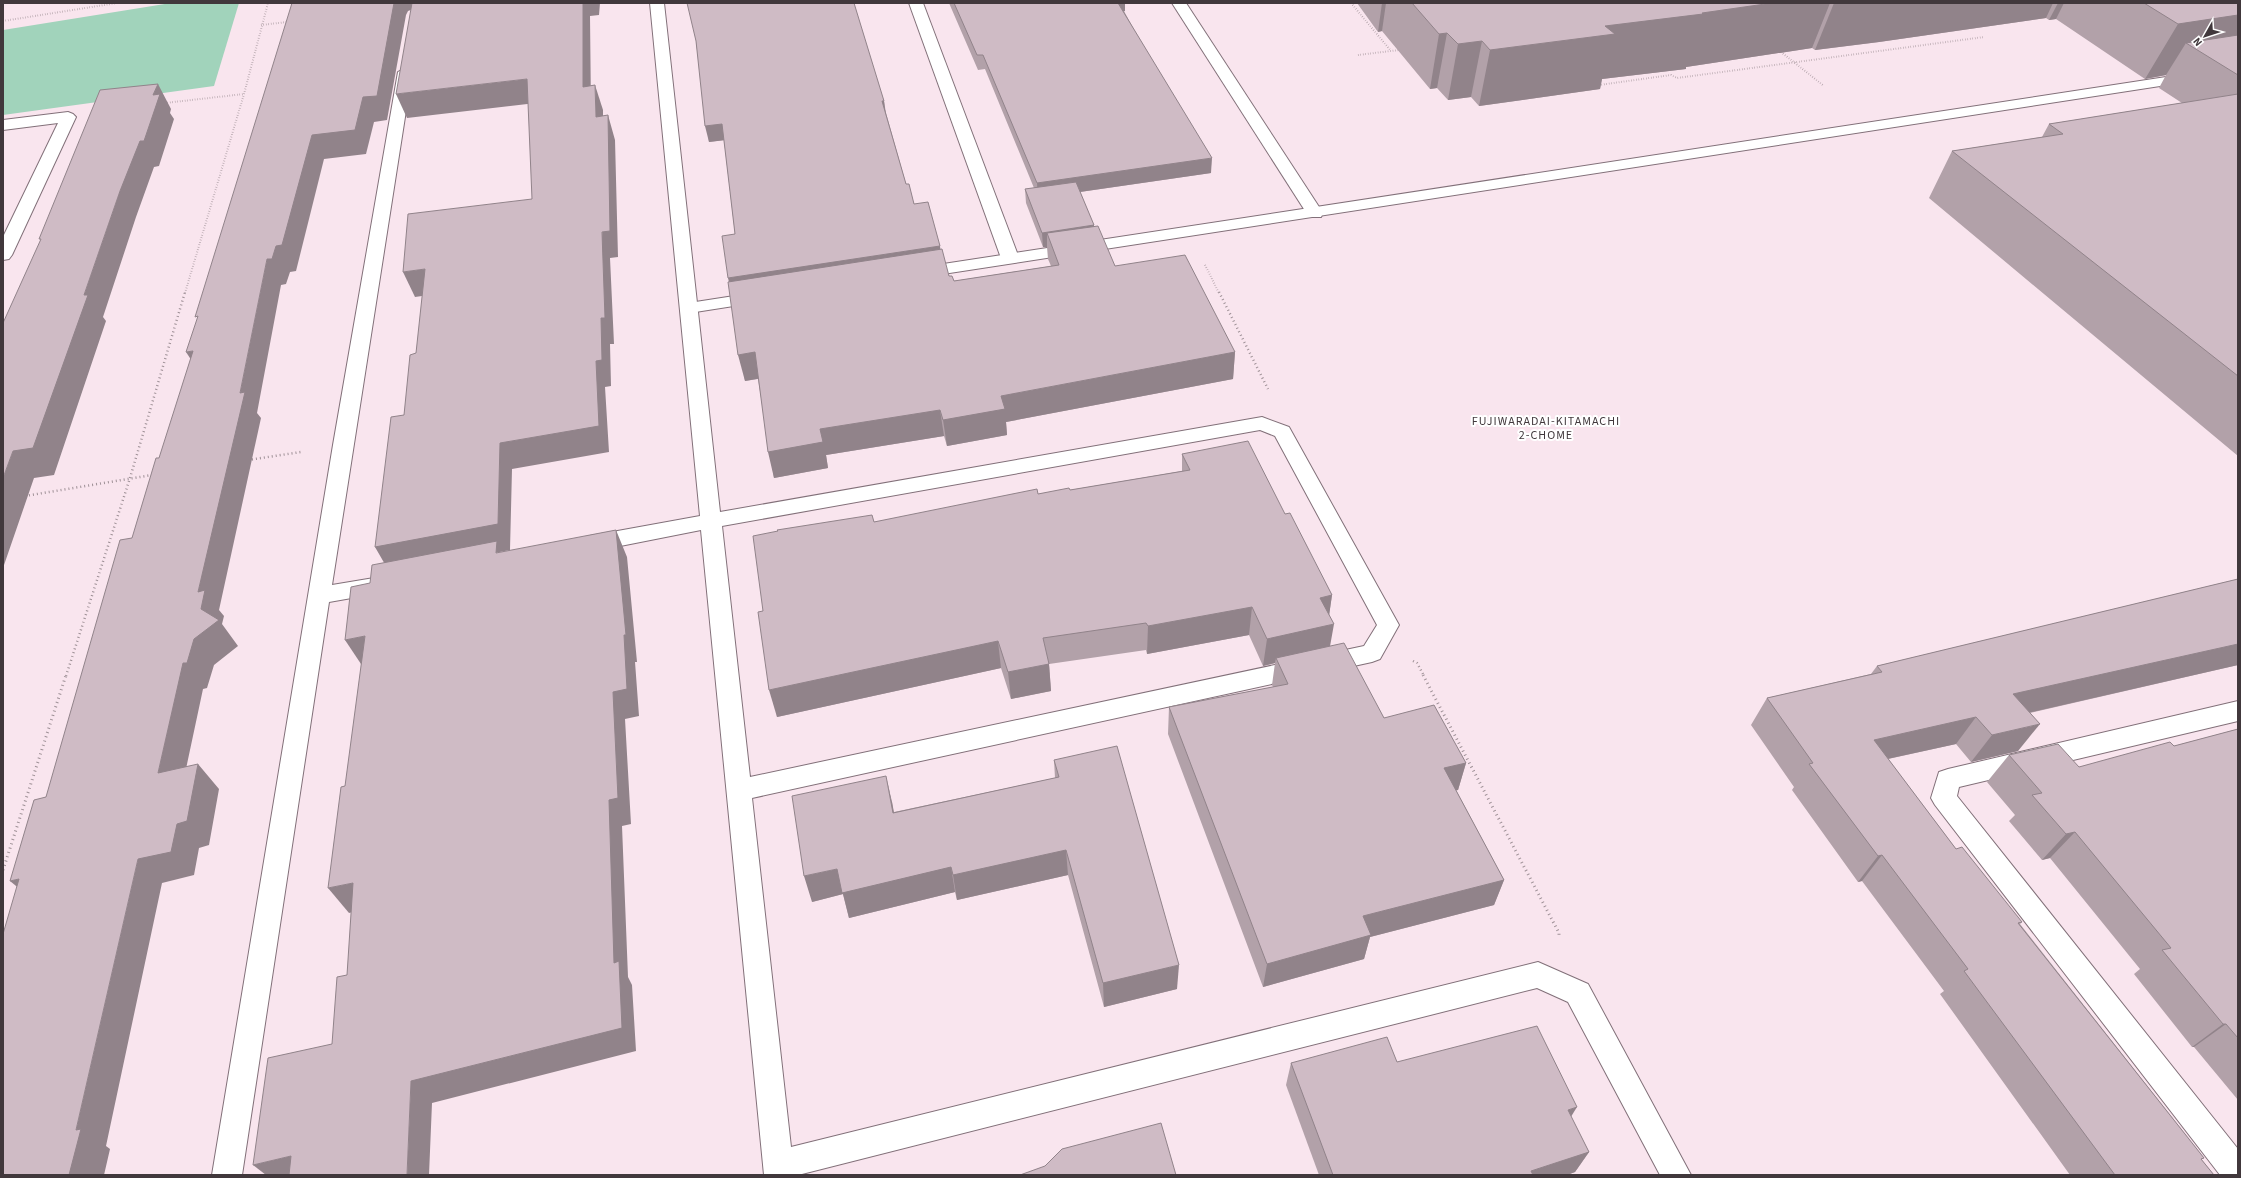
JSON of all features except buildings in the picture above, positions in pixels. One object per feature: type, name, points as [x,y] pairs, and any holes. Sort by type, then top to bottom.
[{"type":"street","points":[[657,3],[740,790],[778,1170],[1538,975],[1578,993],[1676,1175]]},
{"type":"street","points":[[916,3],[1010,258]]},
{"type":"street","points":[[1179,3],[1315,213]]},
{"type":"street","points":[[227,1175],[343,445],[408,54]]},
{"type":"street","points":[[901,275],[1315,213],[2238,70]]},
{"type":"street","points":[[3,125],[68,117],[3,255]]},
{"type":"street","points":[[689,308],[775,294]]},
{"type":"street","points":[[570,548],[711,521],[1262,423],[1282,432],[1388,625],[1372,653],[740,790]]},
{"type":"street","points":[[319,596],[397,581]]},
{"type":"street","points":[[2238,712],[1948,779],[1944,798],[2238,1173]]},
{"type":"path","points":[[3,21],[117,3]]},
{"type":"path","points":[[3,870],[130,478],[244,94],[268,3]]},
{"type":"path","points":[[1351,3],[1391,51]]},
{"type":"path","points":[[261,25],[291,21]]},
{"type":"path","points":[[1599,85],[1671,75],[1677,78],[1984,37]]},
{"type":"path","points":[[1775,47],[1824,86]]},
{"type":"path","points":[[1358,54],[1406,49]]},
{"type":"path","points":[[159,104],[244,94]]},
{"type":"path","points":[[1188,231],[1275,403],[1270,427]]},
{"type":"path","points":[[240,461],[343,445]]},
{"type":"path","points":[[18,497],[153,474]]},
{"type":"path","points":[[1381,638],[1417,663],[1559,933],[1555,982]]},
{"type":"green space","points":[[171,3],[239,3],[214,86],[3,115],[3,30]]},
{"type":"district","name":"FUJIWARADAI-KITAMACHI 2-CHOME","points":[[1546,428]]}]
